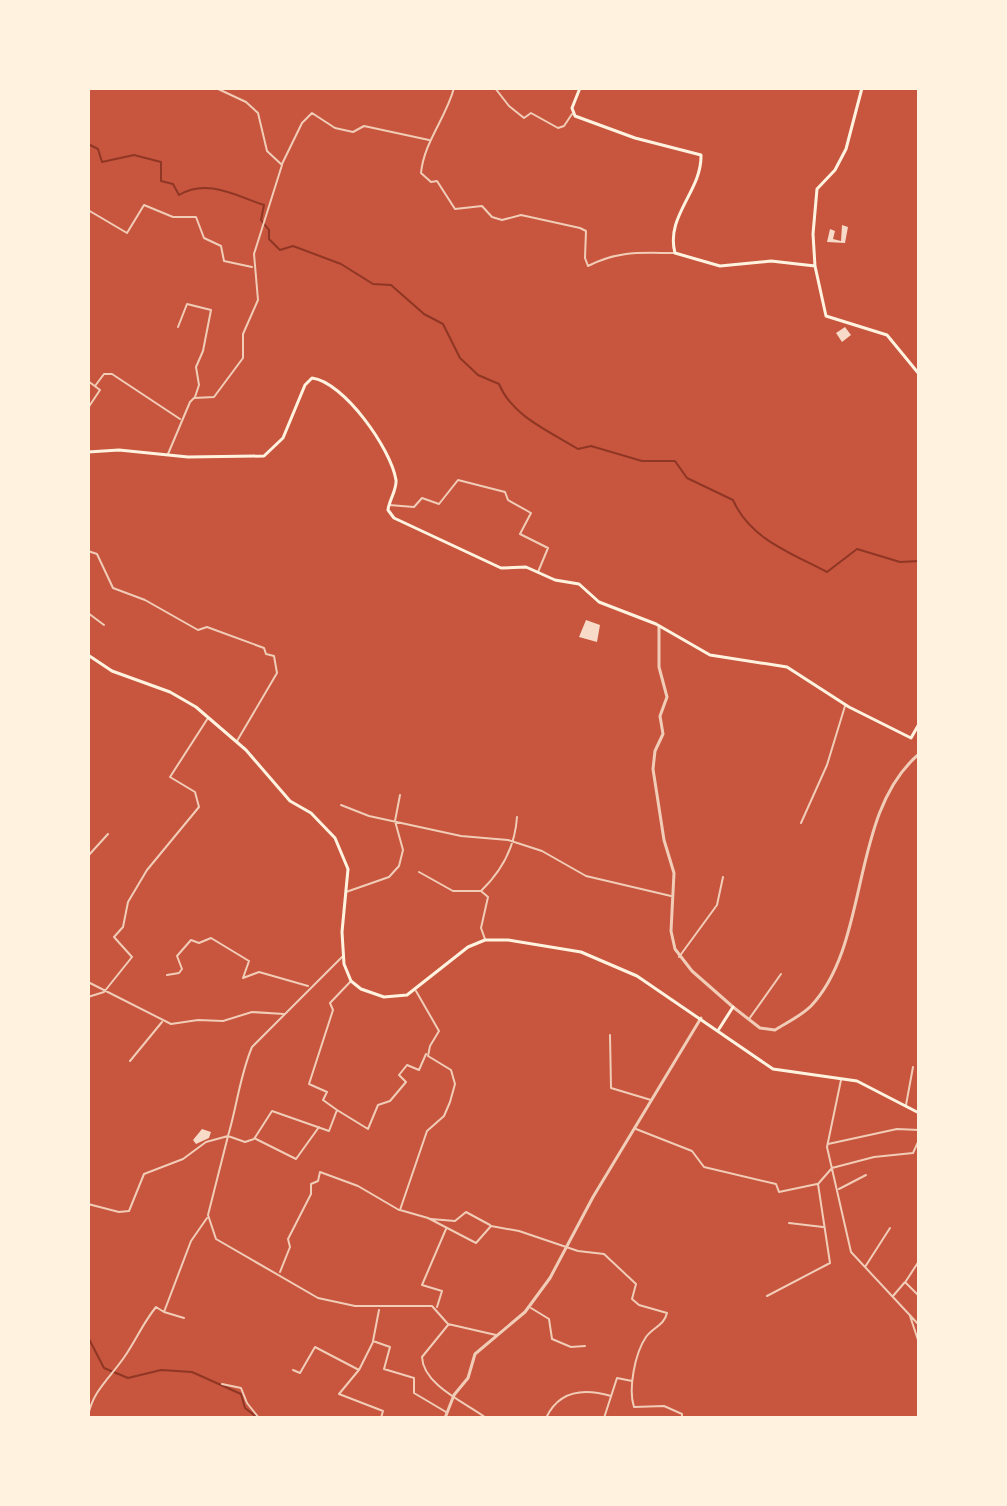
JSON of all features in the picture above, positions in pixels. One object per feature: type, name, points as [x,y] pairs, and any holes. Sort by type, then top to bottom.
[{"type":"main road","points":[[580,88],[572,114],[635,138],[701,155],[691,190],[675,220],[675,253],[720,266],[771,261],[815,266]]},
{"type":"main road","points":[[862,88],[846,149],[835,170],[817,189],[813,234],[815,266],[826,316],[887,335],[919,374]]},
{"type":"main road","points":[[88,452],[119,450],[168,455],[264,456],[283,438],[305,385],[315,378],[343,393],[375,435],[395,477],[396,485],[388,505],[394,518],[501,568],[526,567],[579,584],[599,602],[659,627],[710,655],[787,667],[846,705],[911,738],[919,724]]},
{"type":"main road","points":[[88,655],[112,671],[170,692],[208,717],[237,741],[290,801],[311,813],[335,838],[347,860],[344,956],[351,981],[361,989],[384,997],[416,991],[468,947],[485,940],[508,940],[595,956],[637,976],[719,1029],[773,1069],[877,1088],[919,1113]]},
{"type":"main road","points":[[719,1029],[733,1007]]},
{"type":"street","points":[[216,88],[246,102],[258,113],[267,151],[282,165]]},
{"type":"street","points":[[454,88],[430,140],[421,173],[431,182],[437,181],[448,204],[455,209],[482,206],[497,219],[507,221],[521,215],[580,228],[586,231],[585,258],[588,266],[608,255],[622,252],[675,253]]},
{"type":"street","points":[[495,88],[509,106],[524,118],[531,113],[558,128],[564,126],[572,114]]},
{"type":"street","points":[[194,398],[214,397],[243,358],[243,334],[258,300],[258,278],[252,267],[263,220],[282,165],[302,123],[312,113],[335,128],[353,132],[364,126],[430,140]]},
{"type":"street","points":[[88,210],[127,233],[144,205],[173,217],[196,217],[204,238],[221,246],[224,261],[252,267]]},
{"type":"street","points":[[168,455],[199,385],[196,367],[203,351],[211,310],[187,304],[178,327]]},
{"type":"street","points":[[95,386],[104,374],[112,374],[181,420]]},
{"type":"street","points":[[88,381],[100,390],[88,408]]},
{"type":"street","points":[[388,505],[414,507],[422,498],[439,504],[458,480],[505,492],[508,500],[531,513],[520,534],[548,548],[538,572]]},
{"type":"street","points":[[88,551],[97,554],[101,567],[119,591],[145,600],[198,630],[207,627],[264,648],[266,654],[274,656],[277,673],[237,741]]},
{"type":"street","points":[[88,613],[104,625]]},
{"type":"street","points":[[659,627],[659,667],[667,697],[660,716],[663,734],[655,751],[653,769],[664,840],[674,873],[671,931],[679,957],[760,1028],[775,1030],[810,1007],[828,983],[859,893],[882,800],[919,754]]},
{"type":"street","points":[[801,823],[827,765],[846,705]]},
{"type":"street","points":[[88,997],[104,992],[132,957],[114,937],[123,927],[128,902],[147,870],[199,807],[195,792],[170,777],[208,717]]},
{"type":"street","points":[[911,738],[919,740]]},
{"type":"street","points":[[345,892],[378,882],[399,866],[403,850],[395,821],[400,795]]},
{"type":"street","points":[[341,805],[369,816],[461,836],[515,842],[542,851],[586,876],[672,897]]},
{"type":"street","points":[[481,891],[499,871],[515,842],[517,817]]},
{"type":"street","points":[[88,856],[108,834]]},
{"type":"street","points":[[419,872],[453,891],[481,891],[488,897],[481,928],[485,940]]},
{"type":"street","points":[[679,957],[717,905],[723,877]]},
{"type":"street","points":[[167,975],[182,969],[177,956],[191,940],[199,943],[211,938],[249,961],[243,978],[259,972],[310,986]]},
{"type":"street","points":[[164,1312],[191,1241],[208,1218],[238,1108],[246,1058],[262,1036],[310,986],[344,956]]},
{"type":"street","points":[[749,1019],[781,974]]},
{"type":"street","points":[[351,981],[330,1003],[333,1010],[309,1084],[327,1092],[323,1100],[368,1129],[378,1105],[390,1101],[406,1082],[399,1075],[407,1065],[419,1070],[439,1031],[416,991]]},
{"type":"street","points":[[88,982],[145,1014],[171,1024],[198,1020],[215,1022],[252,1012],[285,1015]]},
{"type":"street","points":[[445,1418],[454,1395],[468,1378],[475,1354],[530,1308],[701,1018]]},
{"type":"street","points":[[130,1061],[162,1021]]},
{"type":"street","points":[[610,1035],[611,1088],[653,1101]]},
{"type":"street","points":[[400,1210],[427,1131],[444,1116],[455,1084],[451,1070],[428,1056],[430,1046]]},
{"type":"street","points":[[906,1105],[913,1067]]},
{"type":"street","points":[[841,1079],[828,1144],[851,1252],[919,1325]]},
{"type":"street","points":[[88,1204],[119,1212],[129,1211],[144,1174],[183,1159],[206,1142],[228,1136],[245,1142],[255,1138],[272,1111],[329,1131],[337,1110]]},
{"type":"street","points":[[255,1138],[296,1159],[319,1127]]},
{"type":"street","points":[[636,1129],[692,1151],[704,1167],[776,1184],[779,1192],[818,1184],[832,1168],[874,1157],[913,1153],[919,1140]]},
{"type":"street","points":[[828,1144],[897,1129],[919,1130]]},
{"type":"street","points":[[280,1273],[290,1247],[288,1239],[311,1194],[311,1184],[318,1181],[320,1172],[358,1186],[400,1210],[455,1221],[466,1212],[491,1226],[568,1245],[578,1251],[604,1254],[636,1284],[632,1299],[639,1305],[667,1313],[665,1321],[646,1337],[630,1394],[634,1407],[664,1406],[682,1414],[682,1418]]},
{"type":"street","points":[[837,1190],[866,1175]]},
{"type":"street","points":[[767,1296],[830,1263],[818,1184]]},
{"type":"street","points":[[208,1218],[216,1239],[280,1273],[318,1298],[380,1308],[417,1305],[436,1309],[448,1324],[496,1335]]},
{"type":"street","points":[[428,1218],[476,1243],[491,1226]]},
{"type":"street","points":[[789,1223],[825,1227]]},
{"type":"street","points":[[436,1309],[442,1291],[422,1285],[447,1228]]},
{"type":"street","points":[[865,1267],[890,1228]]},
{"type":"street","points":[[892,1296],[919,1261]]},
{"type":"street","points":[[905,1282],[919,1296]]},
{"type":"street","points":[[88,1416],[94,1393],[112,1375],[143,1322],[156,1307],[184,1318]]},
{"type":"street","points":[[380,1308],[373,1341],[359,1370],[339,1394],[383,1411],[381,1418]]},
{"type":"street","points":[[530,1308],[549,1319],[552,1339],[571,1347],[585,1346]]},
{"type":"street","points":[[910,1315],[919,1343]]},
{"type":"street","points":[[448,1324],[422,1357],[423,1367],[431,1379],[486,1418]]},
{"type":"street","points":[[373,1341],[390,1347],[384,1369],[414,1378],[414,1393],[447,1413]]},
{"type":"street","points":[[293,1370],[300,1373],[315,1347],[359,1370]]},
{"type":"street","points":[[604,1418],[617,1378],[633,1382]]},
{"type":"street","points":[[222,1384],[241,1388],[247,1403],[259,1418]]},
{"type":"street","points":[[546,1418],[553,1402],[570,1394],[589,1389],[611,1396]]},
{"type":"building","points":[[842,225],[848,227],[845,243],[827,242],[830,229],[835,231],[833,239],[841,241]]},
{"type":"building","points":[[845,327],[851,335],[842,342],[836,333]]},
{"type":"building","points":[[586,620],[600,625],[597,642],[579,637]]},
{"type":"building","points":[[202,1129],[211,1132],[209,1138],[196,1144],[193,1140]]},
{"type":"waterway","points":[[88,144],[98,149],[102,162],[134,155],[161,162],[161,181],[173,184],[179,195],[190,190],[211,188],[264,205],[261,220],[269,230],[269,239],[280,250],[293,246],[341,264],[373,284],[391,285],[424,314],[443,324],[460,358],[478,375],[499,384],[522,414],[578,449],[591,446],[642,461],[675,461],[687,478],[733,500],[740,514],[773,544],[827,572],[857,549],[900,562],[919,561]]},
{"type":"waterway","points":[[88,1337],[104,1368],[128,1378],[161,1370],[192,1372],[241,1394],[245,1408],[258,1418]]}]
